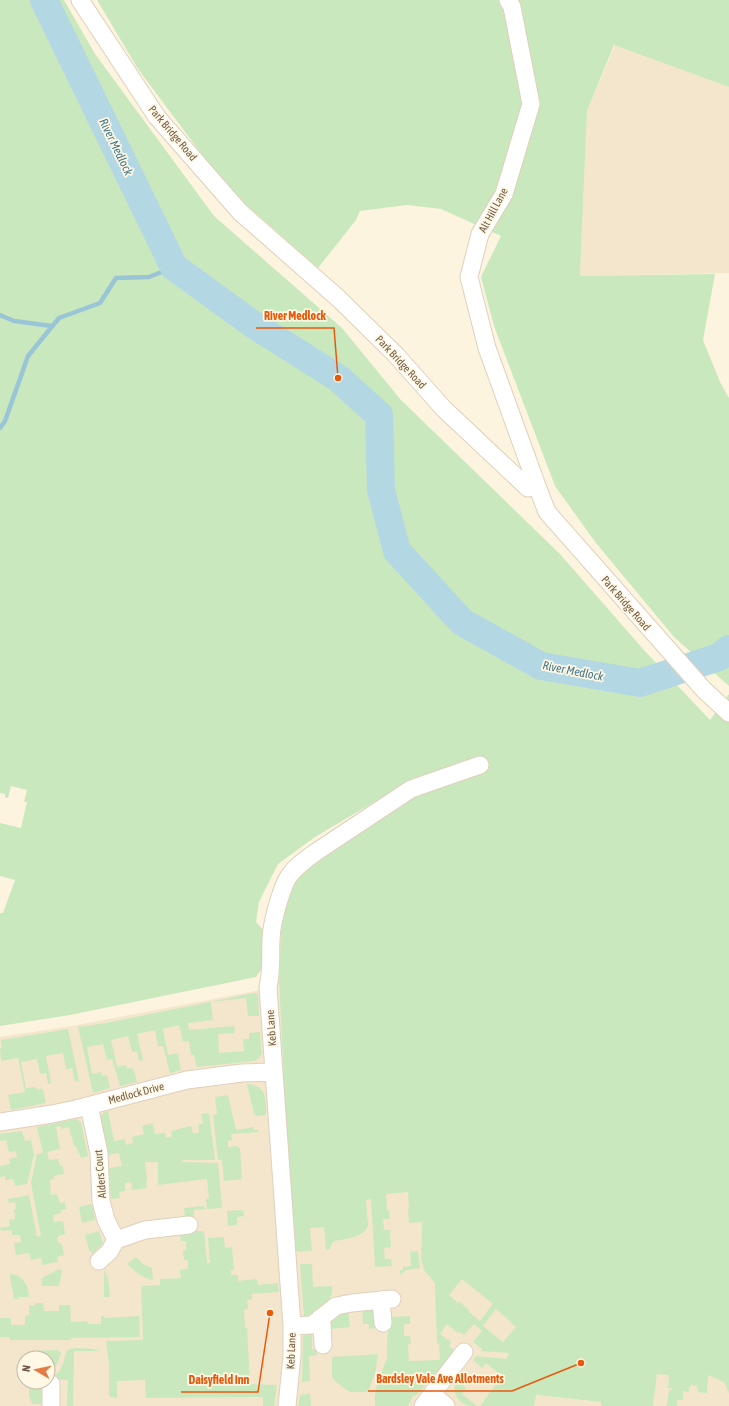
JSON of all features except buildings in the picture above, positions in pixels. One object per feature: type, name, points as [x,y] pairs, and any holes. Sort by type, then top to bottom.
[{"type":"street","name":"Park Bridge Road","points":[[80,0],[157,117],[240,212],[338,298],[395,354],[444,409],[528,488],[537,486],[547,512],[704,690],[729,713]]},
{"type":"street","name":"Alt Hill Lane","points":[[508,0],[512,7],[531,104],[504,194],[480,234],[469,277],[487,348],[537,486]]},
{"type":"street","name":"Keb Lane","points":[[287,1406],[292,1356],[292,1326],[288,1251],[268,986],[270,978],[272,929],[280,897],[288,877],[302,862],[411,788],[480,765]]},
{"type":"street","name":"Medlock Drive","points":[[0,1122],[52,1114],[89,1106],[188,1080],[242,1073],[274,1072]]},
{"type":"street","name":"Alders Court","points":[[89,1106],[98,1153],[101,1201],[106,1220],[116,1240]]},
{"type":"street","points":[[99,1261],[109,1252],[116,1240],[145,1230],[154,1221],[189,1225]]},
{"type":"street","points":[[292,1326],[312,1325],[336,1306],[387,1300],[383,1323]]},
{"type":"street","points":[[320,1318],[322,1324],[323,1345]]},
{"type":"street","points":[[446,1406],[427,1400],[464,1352]]},
{"type":"street","points":[[51,1390],[51,1406]]},
{"type":"shaded area","points":[[615,45],[729,87],[729,273],[580,276],[587,111]]},
{"type":"shaded area","points":[[279,981],[286,1126],[294,1225],[418,1164],[422,1222],[421,1257],[467,1264],[527,1307],[503,1368],[535,1395],[601,1402],[601,1406],[0,1406],[0,1037],[72,1026],[255,991]]},
{"type":"shaded area","points":[[659,1353],[729,1360],[729,1406],[653,1406]]},
{"type":"green space","points":[[0,0],[64,0],[95,54],[214,216],[342,328],[401,400],[560,554],[643,649],[710,720],[729,694],[729,1393],[724,1382],[708,1375],[707,1393],[698,1392],[697,1386],[691,1385],[689,1392],[683,1391],[683,1400],[677,1400],[677,1406],[665,1406],[667,1405],[669,1390],[672,1390],[672,1388],[668,1388],[669,1375],[657,1374],[653,1406],[601,1406],[601,1402],[536,1395],[534,1406],[480,1406],[502,1376],[486,1363],[482,1368],[473,1360],[476,1356],[506,1359],[509,1353],[481,1351],[482,1349],[473,1342],[482,1331],[474,1324],[464,1335],[459,1332],[458,1333],[447,1324],[440,1334],[451,1342],[449,1346],[453,1349],[453,1353],[418,1394],[413,1396],[408,1406],[375,1406],[377,1385],[387,1358],[388,1317],[410,1316],[410,1324],[404,1324],[404,1336],[410,1336],[411,1344],[408,1344],[409,1361],[440,1360],[439,1344],[437,1343],[435,1283],[424,1270],[421,1257],[422,1222],[409,1223],[408,1192],[386,1194],[387,1210],[389,1210],[390,1219],[383,1219],[384,1230],[390,1230],[391,1247],[384,1248],[385,1259],[391,1259],[392,1266],[375,1267],[371,1199],[366,1200],[368,1225],[359,1235],[335,1241],[332,1243],[330,1249],[326,1250],[324,1227],[310,1228],[312,1251],[299,1252],[296,1250],[286,1126],[279,981],[281,931],[288,896],[298,874],[398,807],[386,795],[315,837],[278,864],[259,902],[256,922],[264,931],[263,967],[256,977],[70,1015],[0,1026],[0,913],[3,913],[15,880],[0,876],[0,823],[21,828],[27,802],[24,802],[27,790],[11,786],[8,798],[5,797],[5,794],[0,793]],"holes":[[[462,1279],[493,1304],[480,1321],[460,1302],[458,1303],[449,1295]],[[496,1309],[516,1327],[503,1342],[483,1326]]]},
{"type":"green space","points":[[97,0],[729,0],[729,87],[614,45],[587,111],[580,276],[715,274],[703,340],[720,382],[729,398],[729,686],[674,637],[596,543],[555,486],[494,326],[481,277],[501,236],[441,209],[407,205],[360,211],[356,220],[318,268],[227,188],[138,69]]},
{"type":"green space","points":[[254,993],[257,993],[258,995],[259,1016],[248,1016],[246,998],[211,1002],[213,1020],[188,1023],[189,1030],[234,1026],[235,1033],[218,1034],[219,1053],[244,1051],[243,1039],[249,1039],[249,1033],[260,1032],[262,1054],[258,1059],[254,1061],[197,1067],[194,1055],[191,1055],[189,1041],[183,1042],[179,1025],[163,1029],[168,1055],[178,1053],[181,1070],[170,1073],[163,1046],[158,1046],[155,1030],[137,1034],[143,1060],[139,1061],[137,1051],[132,1052],[128,1036],[111,1040],[117,1067],[126,1065],[127,1069],[133,1068],[137,1082],[120,1086],[112,1059],[107,1060],[103,1044],[87,1047],[92,1074],[101,1072],[102,1076],[107,1075],[110,1088],[93,1093],[78,1027],[106,1023]]},
{"type":"green space","points":[[68,1029],[79,1081],[75,1082],[72,1068],[66,1069],[63,1053],[46,1056],[51,1083],[48,1084],[46,1073],[40,1074],[37,1059],[21,1062],[26,1088],[36,1087],[37,1090],[43,1089],[46,1103],[11,1110],[8,1095],[25,1092],[18,1058],[1,1061],[1,1040]]},
{"type":"green space","points":[[247,1084],[254,1085],[262,1090],[266,1103],[266,1115],[257,1116],[254,1114]]},
{"type":"green space","points":[[228,1095],[236,1130],[254,1127],[254,1130],[258,1130],[258,1132],[231,1134],[232,1140],[228,1141],[228,1147],[237,1146],[240,1148],[242,1179],[224,1181],[222,1160],[218,1160],[213,1115],[217,1114],[215,1097]]},
{"type":"green space","points":[[108,1111],[114,1141],[125,1139],[126,1145],[133,1143],[132,1137],[144,1134],[142,1126],[153,1123],[155,1134],[165,1133],[166,1138],[172,1137],[171,1131],[191,1126],[193,1133],[198,1133],[198,1125],[203,1123],[201,1114],[209,1113],[215,1160],[182,1160],[182,1162],[218,1163],[222,1208],[207,1209],[206,1199],[209,1198],[207,1179],[158,1185],[158,1162],[145,1162],[147,1188],[132,1190],[131,1182],[125,1183],[125,1191],[119,1192],[120,1198],[111,1199],[109,1168],[122,1166],[119,1153],[108,1155],[100,1117],[103,1113]]},
{"type":"green space","points":[[76,1119],[81,1122],[88,1156],[81,1158],[76,1146],[74,1146],[69,1127],[61,1129],[61,1126],[56,1127],[60,1149],[47,1152],[49,1160],[58,1159],[60,1166],[63,1166],[64,1174],[54,1176],[54,1179],[50,1180],[51,1195],[57,1194],[60,1203],[65,1202],[66,1209],[61,1210],[61,1213],[53,1215],[54,1222],[63,1221],[65,1234],[57,1238],[58,1242],[62,1244],[64,1255],[57,1257],[58,1262],[42,1265],[41,1258],[31,1260],[29,1253],[16,1255],[14,1243],[21,1242],[20,1235],[12,1235],[11,1230],[1,1231],[0,1228],[10,1226],[9,1220],[15,1219],[15,1202],[9,1203],[8,1199],[29,1195],[37,1237],[41,1236],[31,1183],[37,1154],[43,1153],[37,1127]]},
{"type":"green space","points":[[22,1131],[25,1141],[31,1140],[34,1155],[27,1184],[15,1186],[13,1179],[5,1180],[5,1176],[0,1177],[0,1166],[10,1164],[9,1159],[17,1157],[16,1151],[9,1152],[6,1140],[0,1141],[0,1134]]},
{"type":"green space","points":[[92,1204],[95,1220],[82,1223],[79,1207]]},
{"type":"green space","points":[[204,1206],[205,1209],[194,1210],[194,1217],[185,1218],[184,1208]]},
{"type":"green space","points":[[243,1210],[244,1216],[237,1217],[237,1225],[228,1226],[227,1211]]},
{"type":"green space","points":[[99,1231],[103,1243],[93,1254],[89,1250],[85,1235]]},
{"type":"green space","points":[[204,1231],[207,1263],[210,1263],[208,1238],[224,1237],[225,1248],[232,1247],[234,1270],[231,1270],[231,1275],[238,1275],[238,1281],[257,1279],[258,1285],[278,1283],[279,1292],[252,1294],[252,1299],[247,1300],[248,1309],[244,1310],[245,1328],[247,1328],[250,1384],[277,1385],[274,1406],[263,1406],[263,1397],[146,1398],[145,1380],[117,1381],[117,1398],[111,1397],[109,1395],[109,1365],[106,1341],[143,1340],[141,1286],[160,1285],[160,1279],[181,1278],[180,1270],[188,1269],[188,1260],[184,1260],[183,1251],[186,1250],[186,1241],[181,1241],[180,1232]]},
{"type":"green space","points":[[418,1251],[420,1268],[406,1270],[400,1275],[400,1270],[403,1270],[403,1267],[411,1266],[410,1252]]},
{"type":"green space","points":[[136,1257],[143,1264],[152,1268],[153,1280],[142,1276],[127,1264]]},
{"type":"green space","points":[[300,1264],[312,1264],[313,1287],[332,1286],[330,1299],[327,1304],[321,1311],[313,1316],[304,1317]]},
{"type":"green space","points":[[59,1269],[62,1271],[59,1286],[41,1286],[42,1278]]},
{"type":"green space","points":[[104,1270],[108,1278],[110,1297],[104,1297]]},
{"type":"green space","points":[[10,1274],[18,1276],[24,1281],[28,1288],[29,1297],[18,1297],[18,1299],[14,1299]]},
{"type":"green space","points":[[35,1303],[43,1303],[44,1311],[59,1311],[59,1305],[70,1305],[71,1322],[87,1321],[88,1324],[101,1324],[101,1316],[104,1316],[105,1318],[139,1316],[140,1337],[71,1338],[71,1340],[10,1340],[9,1337],[0,1337],[0,1318],[11,1318],[11,1325],[25,1325],[25,1316],[29,1315],[29,1306],[35,1306]]},
{"type":"green space","points":[[362,1307],[371,1307],[374,1311],[377,1328],[369,1329],[369,1324],[363,1324]]},
{"type":"green space","points":[[348,1308],[350,1327],[331,1329],[329,1320]]},
{"type":"green space","points":[[312,1333],[312,1349],[316,1350],[317,1355],[309,1356],[310,1381],[302,1382],[303,1336]]},
{"type":"green space","points":[[74,1348],[100,1351],[74,1351],[73,1406],[67,1406],[68,1380],[56,1379],[56,1374],[60,1371],[68,1350]]},
{"type":"green space","points":[[56,1350],[61,1353],[56,1365]]},
{"type":"green space","points":[[378,1354],[375,1376],[369,1390],[366,1392],[350,1392],[334,1380],[332,1376],[332,1357]]},
{"type":"green space","points":[[457,1380],[466,1388],[462,1394],[477,1406],[466,1405],[457,1398],[454,1387]]},
{"type":"green space","points":[[29,1390],[45,1390],[45,1404],[33,1404],[29,1397]]},
{"type":"green space","points":[[310,1393],[311,1406],[298,1406],[300,1395]]},
{"type":"waterway","name":"River Medlock","points":[[44,0],[174,267],[254,325],[338,378],[379,415],[381,490],[397,551],[462,622],[541,666],[640,683],[719,657],[729,649]]},
{"type":"waterway","points":[[0,428],[5,421],[28,356],[59,318],[100,303],[116,278],[149,277],[174,267]]},
{"type":"waterway","points":[[0,315],[14,321],[52,326]]},
{"type":"place","name":"River Medlock","points":[[338,378]]},
{"type":"place","name":"Daisyfield Inn","points":[[270,1313]]},
{"type":"place","name":"Bardsley Vale Ave Allotments","points":[[581,1363]]}]
